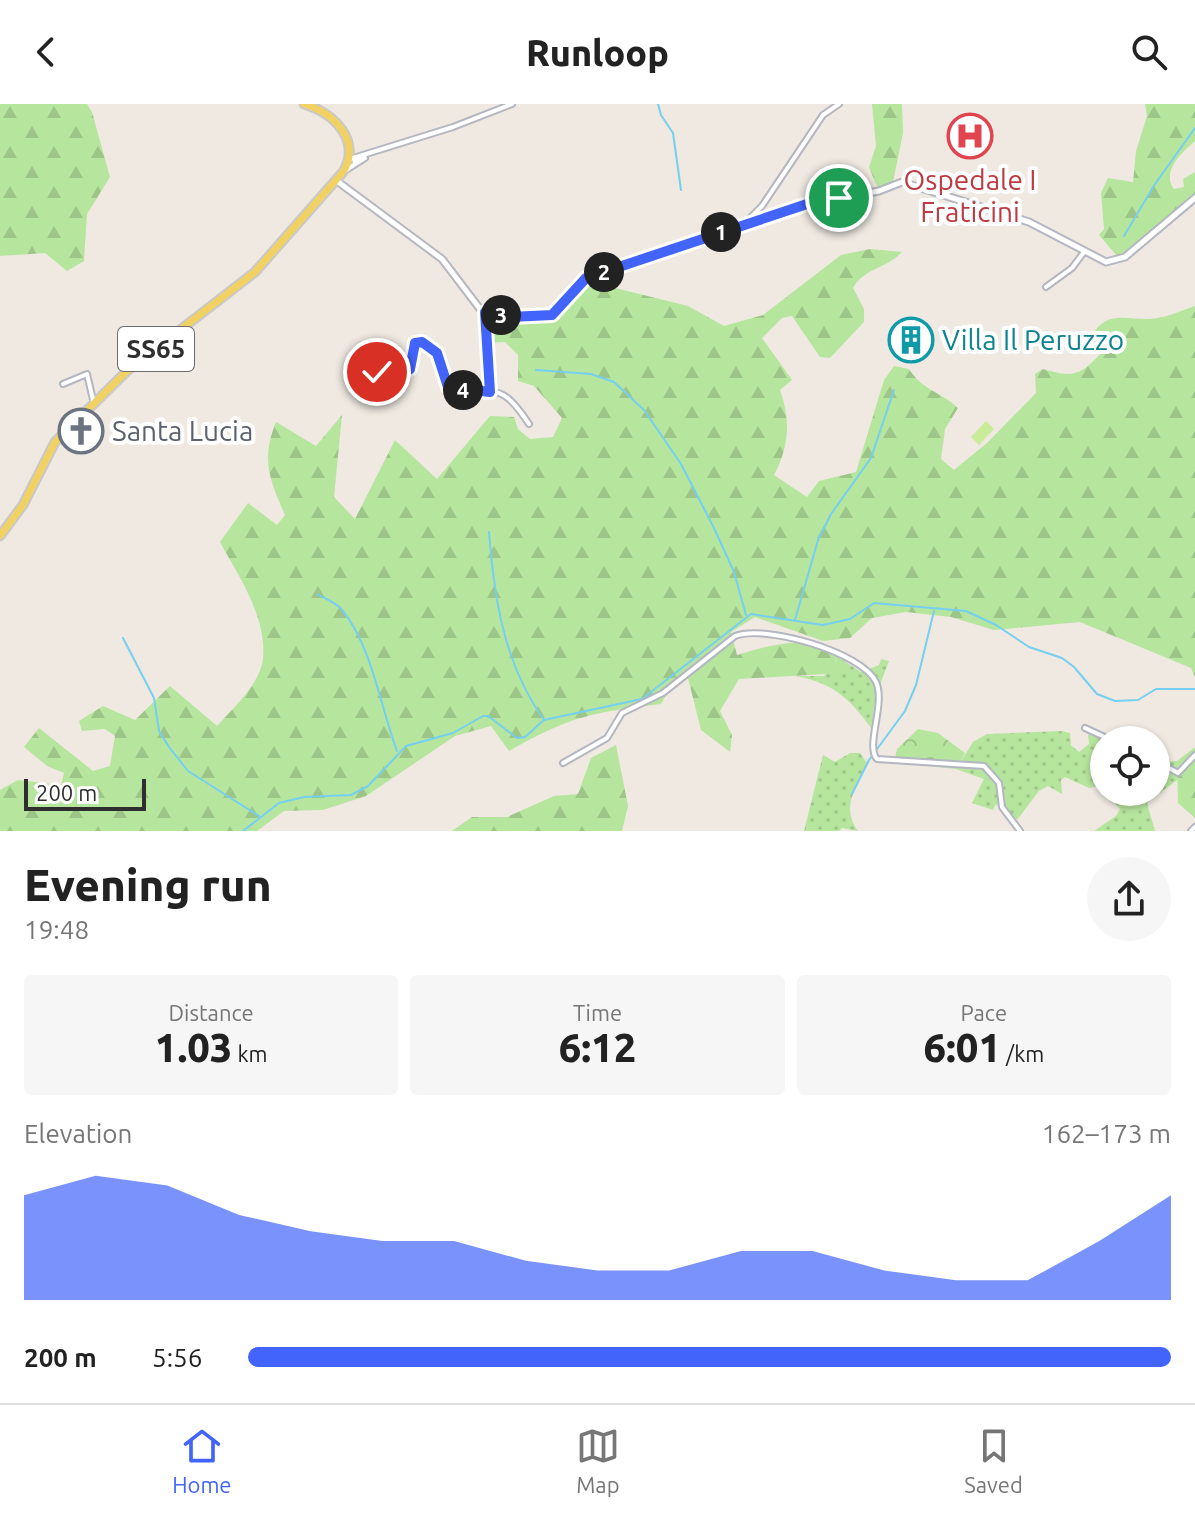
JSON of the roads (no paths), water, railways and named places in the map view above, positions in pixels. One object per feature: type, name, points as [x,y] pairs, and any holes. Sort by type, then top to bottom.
[{"type":"main road","points":[[304,104],[320,110],[341,128],[349,144],[352,161]]},
{"type":"main road","name":"SS65","points":[[0,536],[23,505],[49,448],[129,369],[255,272],[352,161]]},
{"type":"street","points":[[352,161],[512,104]]},
{"type":"street","points":[[744,224],[762,206],[823,115],[839,104]]},
{"type":"street","points":[[337,181],[442,259],[473,302],[485,312],[510,317],[552,315],[586,278],[807,204],[879,191],[902,182],[1029,222],[1106,262],[1125,257],[1195,198]]},
{"type":"street","points":[[1046,287],[1072,268],[1084,252]]},
{"type":"street","points":[[485,312],[490,392]]},
{"type":"street","points":[[365,386],[370,373],[410,369],[415,343],[422,342],[437,353],[448,387],[503,392],[522,409],[529,424]]},
{"type":"street","points":[[63,384],[87,374],[94,404]]},
{"type":"street","points":[[86,411],[95,423],[86,437]]},
{"type":"street","points":[[563,763],[607,738],[622,713],[663,693],[735,636],[746,632],[825,645],[875,677],[880,693],[873,755],[880,760],[984,766],[999,783],[1002,807],[1020,831]]},
{"type":"street","points":[[1085,728],[1090,730]]},
{"type":"street","points":[[1170,769],[1178,773],[1195,755]]},
{"type":"waterway","points":[[658,104],[673,133],[681,190]]},
{"type":"waterway","points":[[1124,236],[1155,184],[1195,128]]},
{"type":"waterway","points":[[536,370],[591,374],[614,382],[644,410],[681,464],[714,528],[734,572],[746,615]]},
{"type":"waterway","points":[[795,620],[818,540],[831,514],[871,458],[894,390]]},
{"type":"waterway","points":[[489,532],[503,630],[519,676],[544,720]]},
{"type":"waterway","points":[[317,594],[341,608],[353,626],[375,679],[397,751]]},
{"type":"waterway","points":[[243,831],[279,803],[304,797],[351,795],[368,786],[406,746],[453,733],[483,716],[488,716],[517,738],[525,737],[544,720],[642,699],[751,614],[823,625],[850,619],[874,603],[966,611],[996,625],[1029,647],[1062,658],[1097,694],[1115,701],[1138,700],[1156,689],[1195,689]]},
{"type":"waterway","points":[[852,794],[869,760],[905,711],[916,685],[934,611]]},
{"type":"waterway","points":[[123,638],[154,698],[159,731],[169,747],[188,771],[259,816]]},
{"type":"place","name":"Ospedale I Fraticini","points":[[970,136]]},
{"type":"place","name":"Villa Il Peruzzo","points":[[911,340]]},
{"type":"place","name":"Santa Lucia","points":[[81,431]]}]
